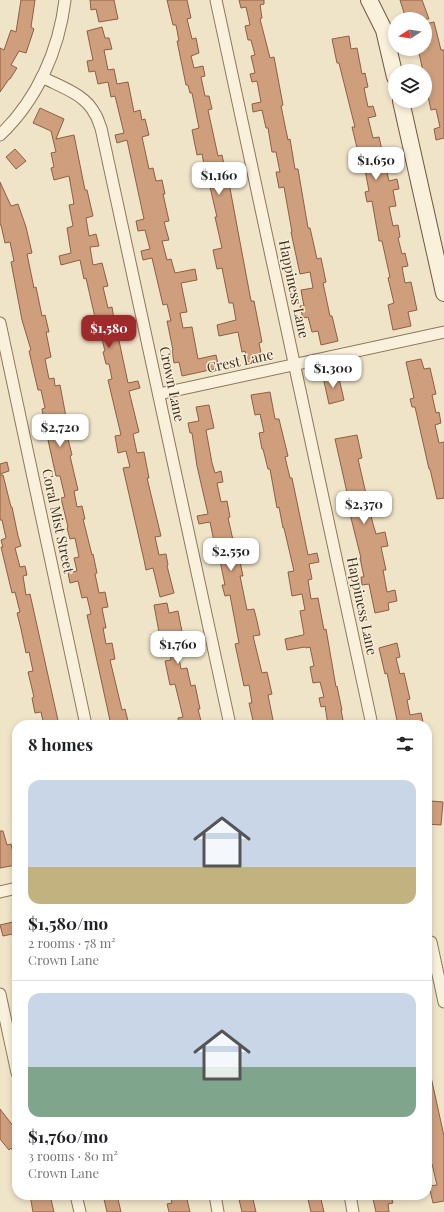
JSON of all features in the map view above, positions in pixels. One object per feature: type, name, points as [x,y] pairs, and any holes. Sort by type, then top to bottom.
[{"type":"street","points":[[0,135],[25,106],[42,77],[57,40],[65,0]]},
{"type":"street","name":"Happiness Lane","points":[[216,0],[371,720]]},
{"type":"street","points":[[369,0],[384,30],[392,64]]},
{"type":"street","name":"Crown Lane","points":[[42,77],[85,101],[95,113],[101,128],[229,720]]},
{"type":"street","points":[[402,108],[444,293]]},
{"type":"street","name":"Coral Mist Street","points":[[0,323],[85,720]]},
{"type":"street","name":"Crest Lane","points":[[159,394],[444,332]]},
{"type":"street","points":[[0,892],[12,889]]},
{"type":"street","points":[[432,947],[444,1002]]},
{"type":"street","points":[[0,994],[12,1050]]},
{"type":"street","points":[[77,1200],[80,1212]]},
{"type":"street","points":[[216,1200],[218,1212]]},
{"type":"street","points":[[351,1200],[353,1212]]},
{"type":"building","points":[[21,0],[35,0],[31,27],[34,29],[26,53],[19,51],[11,65],[17,68],[0,92],[0,48],[4,50],[11,30],[16,32]]},
{"type":"building","points":[[90,0],[114,0],[118,19],[99,22],[96,9],[91,10]]},
{"type":"building","points":[[167,0],[187,0],[191,18],[187,19],[192,39],[196,38],[199,53],[191,56],[194,68],[203,66],[205,76],[201,77],[205,96],[209,96],[212,109],[208,110],[218,156],[222,155],[229,183],[251,301],[254,301],[262,342],[259,343],[262,358],[248,362],[245,351],[242,352],[238,332],[219,336],[217,325],[236,320],[233,303],[229,303],[222,268],[217,269],[213,250],[222,248],[210,187],[215,186],[212,168],[205,170],[202,154],[197,155],[192,130],[199,128],[192,93],[190,93],[188,85],[186,85],[177,41],[179,41],[176,25],[173,25]]},
{"type":"building","points":[[239,0],[264,0],[264,4],[260,5],[262,18],[260,19],[270,58],[274,57],[283,105],[281,106],[288,140],[290,139],[295,169],[298,169],[308,228],[310,228],[317,259],[321,258],[326,282],[323,283],[330,316],[332,316],[338,341],[321,345],[318,331],[312,332],[308,317],[303,318],[300,306],[304,306],[301,290],[313,288],[310,272],[300,274],[291,232],[284,187],[279,188],[276,172],[280,172],[276,152],[272,152],[268,128],[266,128],[262,110],[253,112],[252,104],[261,102],[257,81],[252,82],[250,74],[255,73],[251,56],[255,55],[251,40],[248,40],[245,26],[250,25],[246,7],[241,8]]},
{"type":"building","points":[[400,0],[422,0],[426,12],[404,12]]},
{"type":"building","points":[[432,22],[434,22],[441,50],[444,50],[444,138],[436,140],[434,129],[440,127],[436,109],[431,110],[431,108],[432,108],[432,64],[421,64],[420,56],[432,56]]},
{"type":"building","points":[[102,27],[105,38],[109,38],[112,49],[104,50],[108,70],[114,69],[117,84],[128,82],[134,112],[140,110],[142,120],[145,119],[149,135],[142,137],[149,169],[153,168],[156,181],[162,180],[165,194],[163,194],[169,221],[164,222],[169,240],[162,241],[167,260],[171,259],[175,273],[195,269],[197,280],[181,283],[187,312],[180,313],[183,328],[192,327],[198,359],[216,355],[219,368],[182,376],[179,362],[174,363],[167,321],[171,321],[167,304],[163,305],[152,258],[143,260],[141,251],[150,249],[145,230],[138,231],[136,221],[144,219],[127,140],[117,143],[115,135],[124,133],[115,96],[111,97],[108,82],[98,84],[95,71],[89,72],[87,61],[93,60],[87,31]]},
{"type":"building","points":[[349,36],[351,49],[357,48],[362,74],[365,73],[368,87],[364,88],[368,107],[373,106],[376,116],[368,118],[373,138],[379,137],[389,181],[397,179],[399,189],[393,190],[396,206],[389,207],[393,226],[398,225],[400,237],[398,238],[402,254],[405,253],[408,266],[402,267],[405,283],[411,282],[417,310],[408,312],[411,326],[393,330],[388,305],[394,303],[388,278],[390,277],[382,241],[379,241],[372,201],[367,202],[365,192],[369,191],[365,170],[360,171],[357,156],[359,156],[352,127],[355,127],[339,63],[337,63],[332,39]]},
{"type":"building","points":[[40,108],[64,119],[56,139],[74,135],[85,190],[87,190],[93,216],[86,218],[89,236],[96,234],[99,246],[90,247],[93,265],[102,263],[108,286],[103,287],[108,308],[112,307],[114,319],[110,320],[114,337],[118,336],[128,383],[138,381],[140,388],[129,391],[139,432],[133,434],[137,453],[144,452],[149,478],[147,478],[161,536],[155,537],[159,555],[166,554],[167,566],[174,593],[160,597],[153,568],[146,570],[123,468],[130,467],[126,451],[118,453],[115,436],[121,435],[108,380],[112,379],[109,364],[106,364],[103,352],[105,351],[101,335],[99,335],[86,278],[84,279],[80,260],[61,265],[59,256],[71,253],[67,228],[73,226],[69,205],[74,204],[69,176],[54,180],[51,168],[54,167],[51,153],[56,152],[51,131],[33,123]]},
{"type":"building","points":[[15,149],[26,161],[16,169],[6,157]]},
{"type":"building","points":[[0,182],[11,206],[18,204],[26,227],[32,253],[27,254],[34,288],[36,287],[42,316],[45,315],[49,332],[46,332],[51,357],[45,359],[49,379],[54,378],[55,386],[60,385],[66,417],[62,418],[65,436],[67,435],[72,455],[70,456],[78,490],[74,491],[77,507],[82,506],[85,519],[83,519],[97,573],[95,574],[99,593],[105,592],[108,607],[102,608],[106,628],[103,628],[106,644],[112,643],[115,659],[110,660],[122,710],[125,709],[128,720],[110,720],[87,615],[91,614],[87,597],[82,598],[78,581],[70,583],[68,573],[77,571],[74,558],[79,557],[75,538],[70,539],[67,528],[61,498],[65,497],[60,476],[56,476],[48,440],[53,438],[50,420],[44,421],[42,409],[45,408],[41,390],[38,390],[29,351],[31,350],[22,320],[11,262],[14,261],[10,242],[5,243],[0,225]]},
{"type":"building","points":[[421,359],[424,369],[430,368],[436,394],[432,395],[436,413],[439,412],[441,423],[435,425],[439,443],[444,442],[444,498],[437,499],[415,407],[412,407],[410,399],[414,398],[406,362]]},
{"type":"building","points":[[338,374],[344,400],[329,404],[323,377]]},
{"type":"building","points":[[270,392],[275,419],[279,419],[288,456],[285,457],[290,478],[292,478],[308,555],[317,553],[319,562],[309,564],[312,579],[308,580],[311,599],[318,598],[324,630],[326,629],[343,720],[327,720],[325,706],[321,707],[319,698],[324,697],[320,682],[313,683],[310,667],[314,666],[310,647],[287,650],[285,639],[304,634],[300,611],[305,610],[302,594],[292,596],[288,572],[294,571],[279,507],[277,508],[270,469],[268,469],[262,449],[259,433],[264,432],[260,414],[255,415],[251,395]]},
{"type":"building","points":[[209,405],[214,428],[206,430],[212,463],[215,473],[221,471],[223,482],[217,483],[221,502],[227,501],[230,517],[228,518],[243,576],[240,576],[247,610],[254,609],[257,621],[260,635],[253,636],[262,673],[267,672],[272,694],[268,695],[273,720],[253,720],[249,703],[252,703],[249,685],[244,686],[235,644],[239,643],[230,595],[225,596],[222,585],[225,585],[218,551],[216,551],[210,522],[199,524],[197,516],[208,514],[197,466],[192,433],[190,433],[188,423],[199,421],[196,407]]},
{"type":"building","points":[[357,435],[362,458],[358,459],[373,524],[376,534],[385,532],[388,546],[381,547],[386,570],[383,570],[387,592],[395,590],[397,601],[388,603],[389,610],[375,613],[369,584],[362,585],[361,577],[364,577],[361,558],[346,498],[348,497],[335,439]]},
{"type":"building","points":[[7,462],[9,471],[0,474],[0,464]]},
{"type":"building","points":[[0,475],[3,475],[21,546],[15,548],[20,567],[25,566],[27,575],[23,576],[26,595],[30,594],[58,720],[43,720],[41,712],[35,713],[32,698],[34,697],[28,672],[33,671],[29,652],[26,653],[17,613],[20,612],[15,592],[12,593],[1,547],[3,547],[1,540],[6,538],[2,520],[0,520]]},
{"type":"building","points":[[167,603],[169,613],[178,611],[186,652],[178,654],[181,669],[187,668],[191,686],[195,685],[201,720],[178,720],[178,718],[183,717],[175,684],[170,685],[165,661],[171,660],[168,642],[161,643],[154,605]]},
{"type":"building","points":[[397,643],[400,657],[396,658],[400,674],[404,673],[410,699],[407,700],[410,715],[421,713],[423,720],[397,720],[387,673],[385,674],[379,648]]},
{"type":"building","points":[[432,801],[443,802],[441,825],[432,824]]},
{"type":"building","points":[[0,831],[3,831],[7,845],[11,844],[12,866],[0,868]]},
{"type":"building","points":[[12,922],[12,934],[3,936],[0,925]]},
{"type":"building","points":[[432,1082],[444,1136],[444,1201],[433,1203],[432,1186],[437,1185],[432,1164]]},
{"type":"building","points":[[0,1109],[12,1125],[12,1150],[11,1148],[9,1150],[0,1139]]},
{"type":"building","points":[[31,1200],[51,1200],[54,1212],[33,1212]]},
{"type":"building","points":[[104,1200],[118,1200],[121,1212],[107,1212]]},
{"type":"building","points":[[171,1200],[187,1200],[190,1212],[169,1212],[167,1204],[172,1203]]},
{"type":"building","points":[[239,1200],[253,1200],[256,1212],[242,1212]]},
{"type":"building","points":[[308,1200],[321,1200],[324,1212],[311,1212]]},
{"type":"building","points":[[373,1200],[392,1200],[393,1203],[388,1204],[389,1212],[376,1212]]}]
